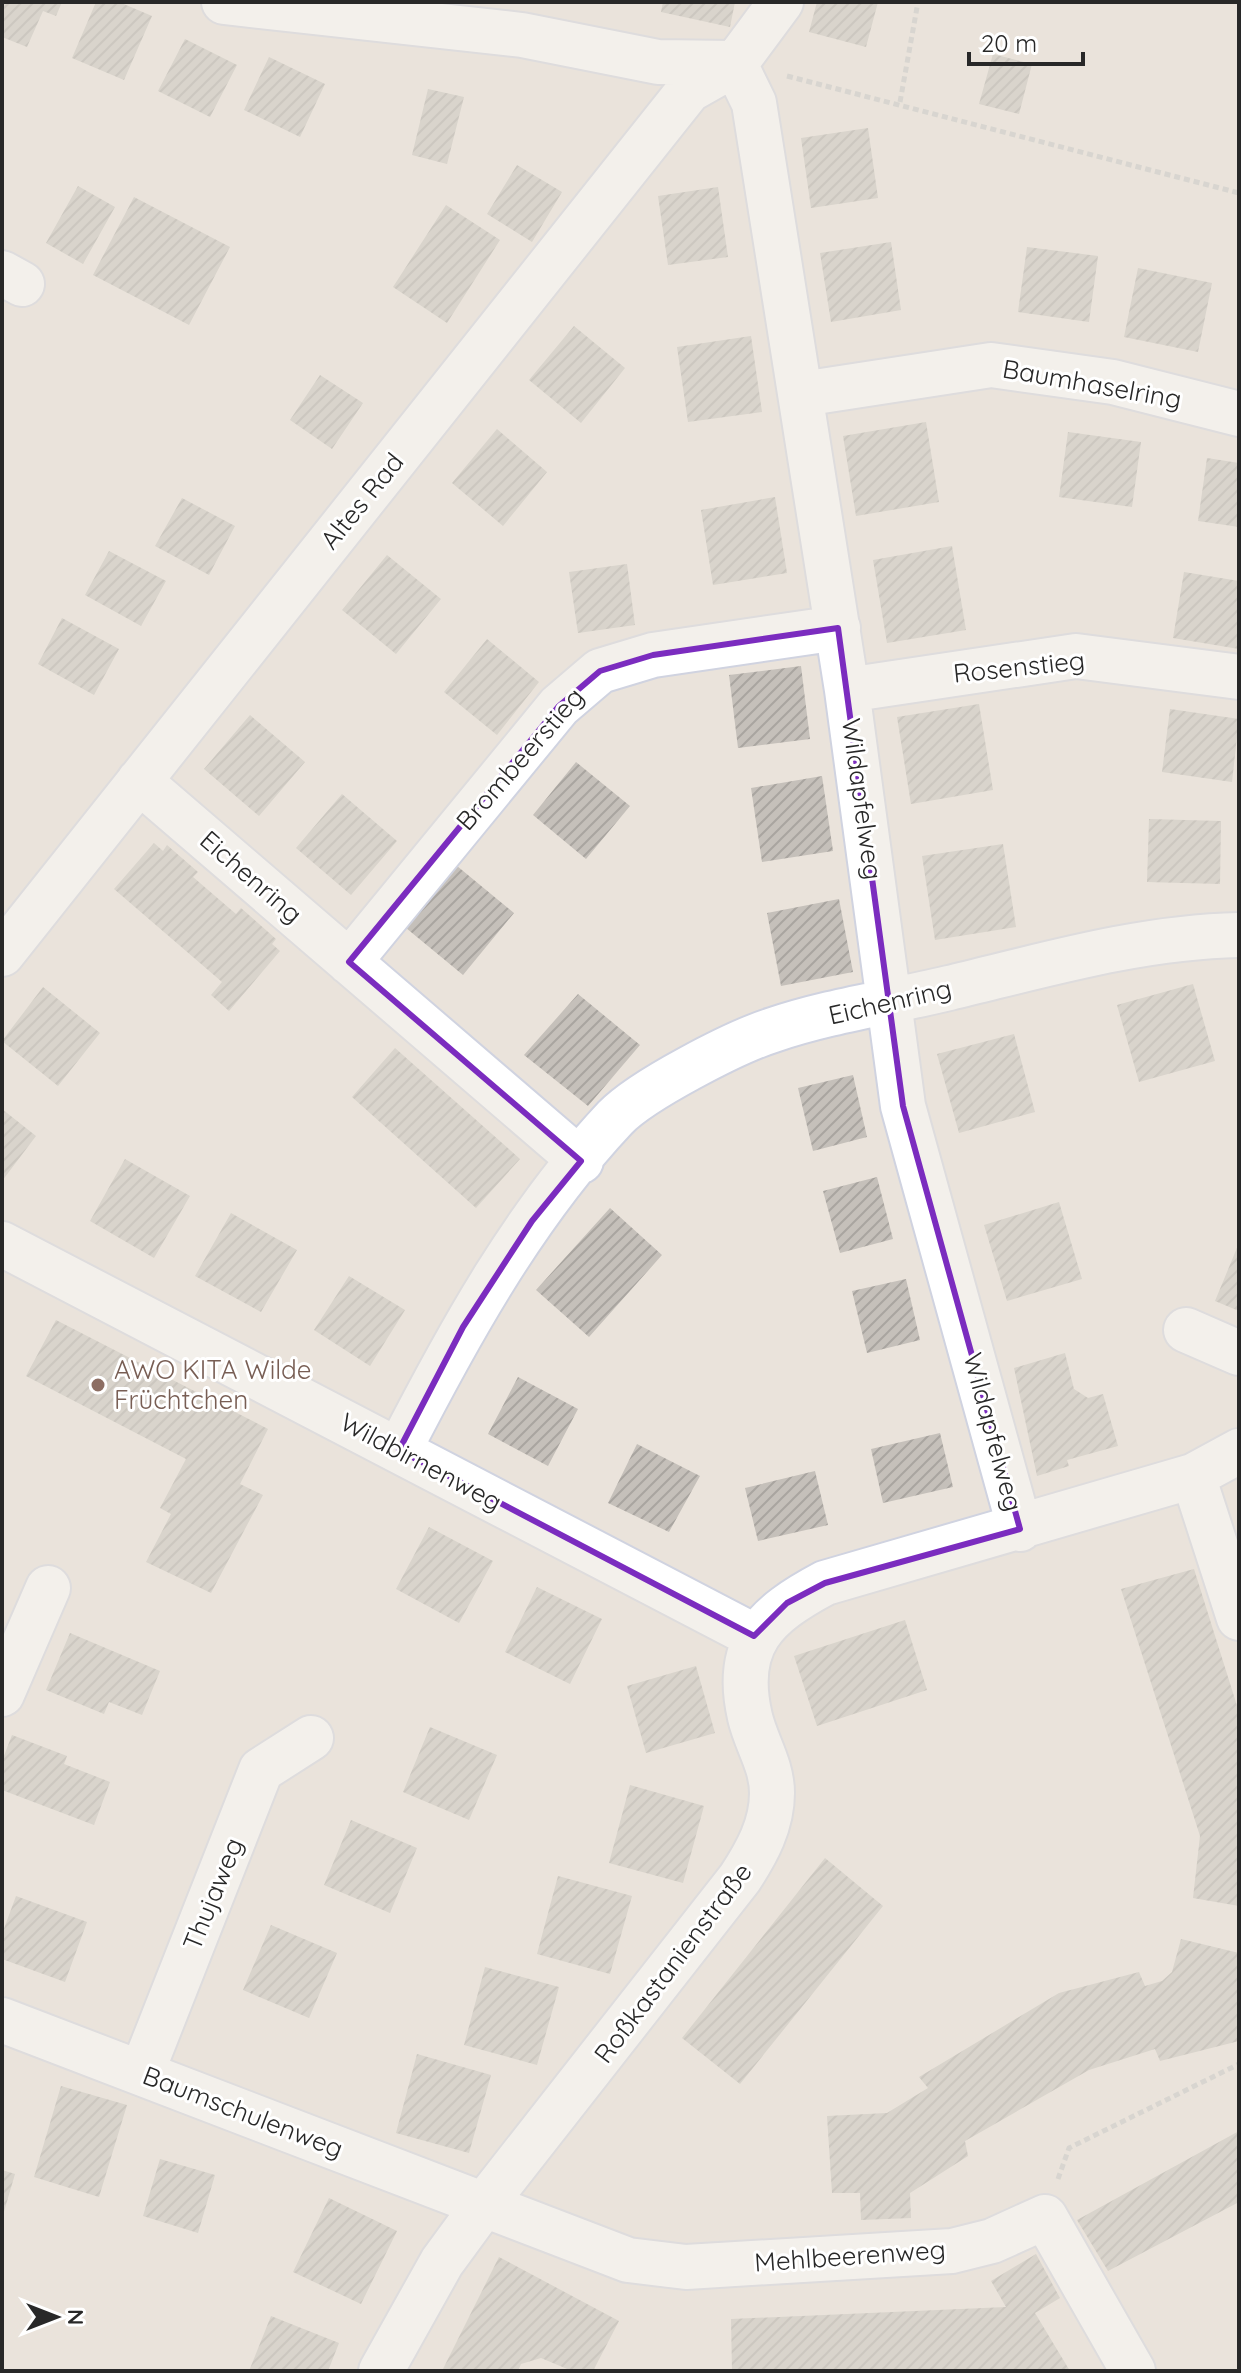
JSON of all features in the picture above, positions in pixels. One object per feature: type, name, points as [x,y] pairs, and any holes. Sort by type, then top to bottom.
[{"type":"street","points":[[224,2],[522,35],[658,62],[735,64],[781,2]]},
{"type":"street","name":"Wildapfelweg","points":[[735,64],[754,103],[802,394],[847,690],[903,1106],[1020,1529]]},
{"type":"street","name":"Altes Rad","points":[[2,954],[689,90],[735,64]]},
{"type":"street","name":"Baumhaselring","points":[[802,394],[991,365],[1113,382],[1239,414]]},
{"type":"street","name":"Brombeerstieg","points":[[349,962],[559,706],[600,671],[653,655],[838,628]]},
{"type":"street","name":"Rosenstieg","points":[[847,690],[1076,656],[1239,677]]},
{"type":"street","name":"Eichenring","points":[[139,781],[581,1161]]},
{"type":"street","name":"Eichenring","points":[[399,1450],[463,1327],[532,1221],[617,1116],[693,1066],[772,1030],[1115,948],[1199,936],[1239,935]]},
{"type":"street","name":"Wildbirnenweg","points":[[2,1244],[754,1636]]},
{"type":"street","points":[[1186,1330],[1239,1353]]},
{"type":"street","points":[[754,1636],[787,1603],[825,1583],[1020,1529],[1193,1476],[1239,1451]]},
{"type":"street","points":[[1193,1476],[1239,1618]]},
{"type":"street","points":[[2,1694],[48,1588]]},
{"type":"street","name":"Roßkastanienstraße","points":[[381,2371],[442,2262],[740,1878],[763,1841],[773,1794],[769,1767],[750,1718],[745,1679],[754,1636]]},
{"type":"street","name":"Thujaweg","points":[[142,2072],[261,1770],[311,1738]]},
{"type":"street","name":"Baumschulenweg","points":[[2,2020],[483,2206]]},
{"type":"street","name":"Mehlbeerenweg","points":[[483,2206],[628,2260],[686,2267],[952,2251],[992,2241],[1045,2217]]},
{"type":"street","points":[[1045,2217],[1133,2371]]},
{"type":"path","points":[[900,102],[918,2]]},
{"type":"path","points":[[735,64],[900,102],[1239,193]]},
{"type":"path","points":[[1045,2217],[1069,2148],[1239,2064]]},
{"type":"highlighted area","points":[[838,628],[903,1106],[1020,1529],[825,1583],[787,1603],[754,1636],[399,1450],[463,1327],[532,1221],[581,1161],[349,962],[559,706],[600,671],[653,655]]},
{"type":"building","points":[[2,2],[62,2],[56,16],[43,11],[27,47],[2,37]]},
{"type":"building","points":[[96,2],[119,2],[152,16],[124,80],[72,58]]},
{"type":"building","points":[[663,2],[735,2],[730,27],[661,12]]},
{"type":"building","points":[[817,2],[878,2],[866,47],[809,32]]},
{"type":"building","points":[[185,39],[237,65],[210,117],[158,91]]},
{"type":"building","points":[[993,54],[1032,64],[1019,114],[979,104]]},
{"type":"building","points":[[269,57],[325,84],[300,137],[244,110]]},
{"type":"building","points":[[428,89],[464,97],[447,164],[412,155]]},
{"type":"building","points":[[868,128],[878,198],[811,208],[801,138]]},
{"type":"building","points":[[517,165],[562,192],[532,242],[487,214]]},
{"type":"building","points":[[78,186],[115,207],[83,264],[46,243]]},
{"type":"building","points":[[718,187],[728,257],[668,265],[658,196]]},
{"type":"building","points":[[134,197],[230,247],[189,325],[93,275]]},
{"type":"building","points":[[446,205],[500,240],[447,323],[393,287]]},
{"type":"building","points":[[891,242],[901,310],[831,322],[820,253]]},
{"type":"building","points":[[1027,247],[1098,256],[1089,322],[1018,312]]},
{"type":"building","points":[[1138,268],[1212,283],[1198,352],[1124,337]]},
{"type":"building","points":[[574,326],[625,368],[581,423],[529,380]]},
{"type":"building","points":[[751,336],[762,412],[688,422],[677,347]]},
{"type":"building","points":[[320,375],[363,403],[332,449],[290,420]]},
{"type":"building","points":[[926,422],[939,502],[856,516],[843,436]]},
{"type":"building","points":[[497,429],[547,472],[503,526],[452,483]]},
{"type":"building","points":[[1068,432],[1141,442],[1132,507],[1059,497]]},
{"type":"building","points":[[1207,458],[1239,463],[1239,527],[1198,521]]},
{"type":"building","points":[[775,497],[787,573],[713,585],[701,510]]},
{"type":"building","points":[[182,498],[235,526],[209,575],[155,546]]},
{"type":"building","points":[[952,546],[966,630],[887,643],[873,560]]},
{"type":"building","points":[[109,551],[166,581],[141,626],[85,595]]},
{"type":"building","points":[[387,555],[441,599],[396,654],[342,610]]},
{"type":"building","points":[[627,564],[635,625],[578,633],[569,572]]},
{"type":"building","points":[[1184,572],[1239,581],[1239,649],[1173,638]]},
{"type":"building","points":[[62,618],[119,649],[94,695],[38,664]]},
{"type":"building","points":[[487,639],[539,682],[497,735],[444,692]]},
{"type":"building","points":[[801,666],[810,739],[738,748],[729,675]]},
{"type":"building","points":[[979,704],[993,790],[911,804],[897,717]]},
{"type":"building","points":[[1170,709],[1239,719],[1232,782],[1162,772]]},
{"type":"building","points":[[250,715],[305,762],[259,816],[204,769]]},
{"type":"building","points":[[576,762],[630,806],[586,859],[533,815]]},
{"type":"building","points":[[822,776],[833,851],[762,862],[751,788]]},
{"type":"building","points":[[342,794],[397,841],[351,895],[296,848]]},
{"type":"building","points":[[1149,819],[1221,821],[1220,884],[1147,882]]},
{"type":"building","points":[[154,843],[163,851],[167,845],[198,872],[193,877],[236,914],[241,908],[276,939],[272,944],[280,951],[229,1011],[211,995],[222,982],[114,889]]},
{"type":"building","points":[[1003,844],[1016,927],[935,940],[922,856]]},
{"type":"building","points":[[451,861],[514,913],[463,975],[400,923]]},
{"type":"building","points":[[839,899],[853,972],[781,986],[767,913]]},
{"type":"building","points":[[1193,984],[1215,1061],[1139,1082],[1117,1005]]},
{"type":"building","points":[[43,987],[100,1033],[58,1086],[2,1041]]},
{"type":"building","points":[[578,994],[640,1045],[588,1106],[524,1055]]},
{"type":"building","points":[[1014,1034],[1035,1112],[959,1133],[937,1054]]},
{"type":"building","points":[[395,1048],[520,1159],[476,1208],[352,1097]]},
{"type":"building","points":[[853,1075],[867,1137],[813,1151],[798,1088]]},
{"type":"building","points":[[2,1109],[36,1136],[2,1181]]},
{"type":"building","points":[[125,1159],[190,1196],[154,1258],[90,1221]]},
{"type":"building","points":[[877,1177],[893,1239],[840,1253],[823,1191]]},
{"type":"building","points":[[1059,1202],[1082,1279],[1007,1301],[984,1225]]},
{"type":"building","points":[[610,1208],[662,1255],[589,1337],[536,1290]]},
{"type":"building","points":[[231,1213],[297,1250],[261,1312],[195,1276]]},
{"type":"building","points":[[1239,1243],[1239,1311],[1215,1301]]},
{"type":"building","points":[[349,1276],[405,1310],[370,1366],[314,1330]]},
{"type":"building","points":[[906,1279],[920,1340],[867,1353],[852,1291]]},
{"type":"building","points":[[56,1320],[268,1429],[240,1484],[263,1495],[211,1593],[146,1562],[171,1514],[160,1508],[186,1459],[26,1376]]},
{"type":"building","points":[[1065,1353],[1074,1389],[1088,1398],[1103,1394],[1118,1446],[1067,1460],[1069,1466],[1037,1476],[1014,1368]]},
{"type":"building","points":[[518,1377],[578,1409],[548,1466],[488,1434]]},
{"type":"building","points":[[940,1433],[953,1487],[883,1503],[871,1449]]},
{"type":"building","points":[[637,1444],[700,1476],[669,1532],[608,1503]]},
{"type":"building","points":[[815,1471],[828,1525],[758,1541],[745,1488]]},
{"type":"building","points":[[429,1527],[493,1561],[459,1623],[396,1589]]},
{"type":"building","points":[[1194,1569],[1239,1712],[1239,1906],[1193,1898],[1200,1836],[1121,1589]]},
{"type":"building","points":[[537,1587],[602,1619],[570,1684],[505,1652]]},
{"type":"building","points":[[905,1620],[927,1690],[817,1726],[794,1656]]},
{"type":"building","points":[[70,1633],[160,1671],[142,1715],[109,1702],[104,1714],[46,1690]]},
{"type":"building","points":[[696,1666],[715,1733],[646,1753],[627,1686]]},
{"type":"building","points":[[430,1727],[497,1755],[469,1820],[403,1792]]},
{"type":"building","points":[[12,1735],[67,1756],[64,1764],[110,1782],[94,1825],[2,1790],[2,1761]]},
{"type":"building","points":[[630,1785],[704,1806],[683,1883],[609,1863]]},
{"type":"building","points":[[351,1820],[417,1848],[390,1913],[324,1885]]},
{"type":"building","points":[[825,1858],[883,1906],[740,2084],[682,2038]]},
{"type":"building","points":[[558,1876],[632,1896],[610,1974],[537,1954]]},
{"type":"building","points":[[16,1896],[87,1922],[65,1982],[2,1959],[2,1934]]},
{"type":"building","points":[[271,1925],[337,1953],[309,2018],[243,1990]]},
{"type":"building","points":[[1181,1939],[1239,1953],[1239,2041],[1160,2061],[1155,2049],[1089,2070],[965,2141],[968,2156],[910,2193],[911,2218],[861,2220],[860,2193],[832,2193],[827,2116],[887,2113],[928,2088],[919,2077],[1059,1993],[1139,1972],[1145,1986],[1162,1981],[1172,1972]]},
{"type":"building","points":[[485,1967],[559,1987],[537,2065],[464,2045]]},
{"type":"building","points":[[417,2054],[491,2075],[469,2153],[396,2133]]},
{"type":"building","points":[[61,2086],[127,2105],[99,2197],[34,2177]]},
{"type":"building","points":[[1239,2131],[1239,2202],[1108,2271],[1077,2220]]},
{"type":"building","points":[[160,2159],[215,2175],[198,2233],[143,2216]]},
{"type":"building","points":[[2,2170],[15,2174],[3,2215],[2,2215]]},
{"type":"building","points":[[329,2198],[397,2231],[361,2304],[293,2272]]},
{"type":"building","points":[[1036,2254],[1060,2298],[1035,2313],[1070,2371],[732,2371],[731,2319],[1006,2307],[991,2281]]},
{"type":"building","points":[[499,2257],[619,2321],[593,2371],[572,2371],[541,2358],[521,2364],[518,2371],[442,2371]]},
{"type":"building","points":[[271,2316],[339,2343],[328,2371],[249,2371]]},
{"type":"place","name":"AWO KITA Wilde Früchtchen","points":[[98,1385]]}]
